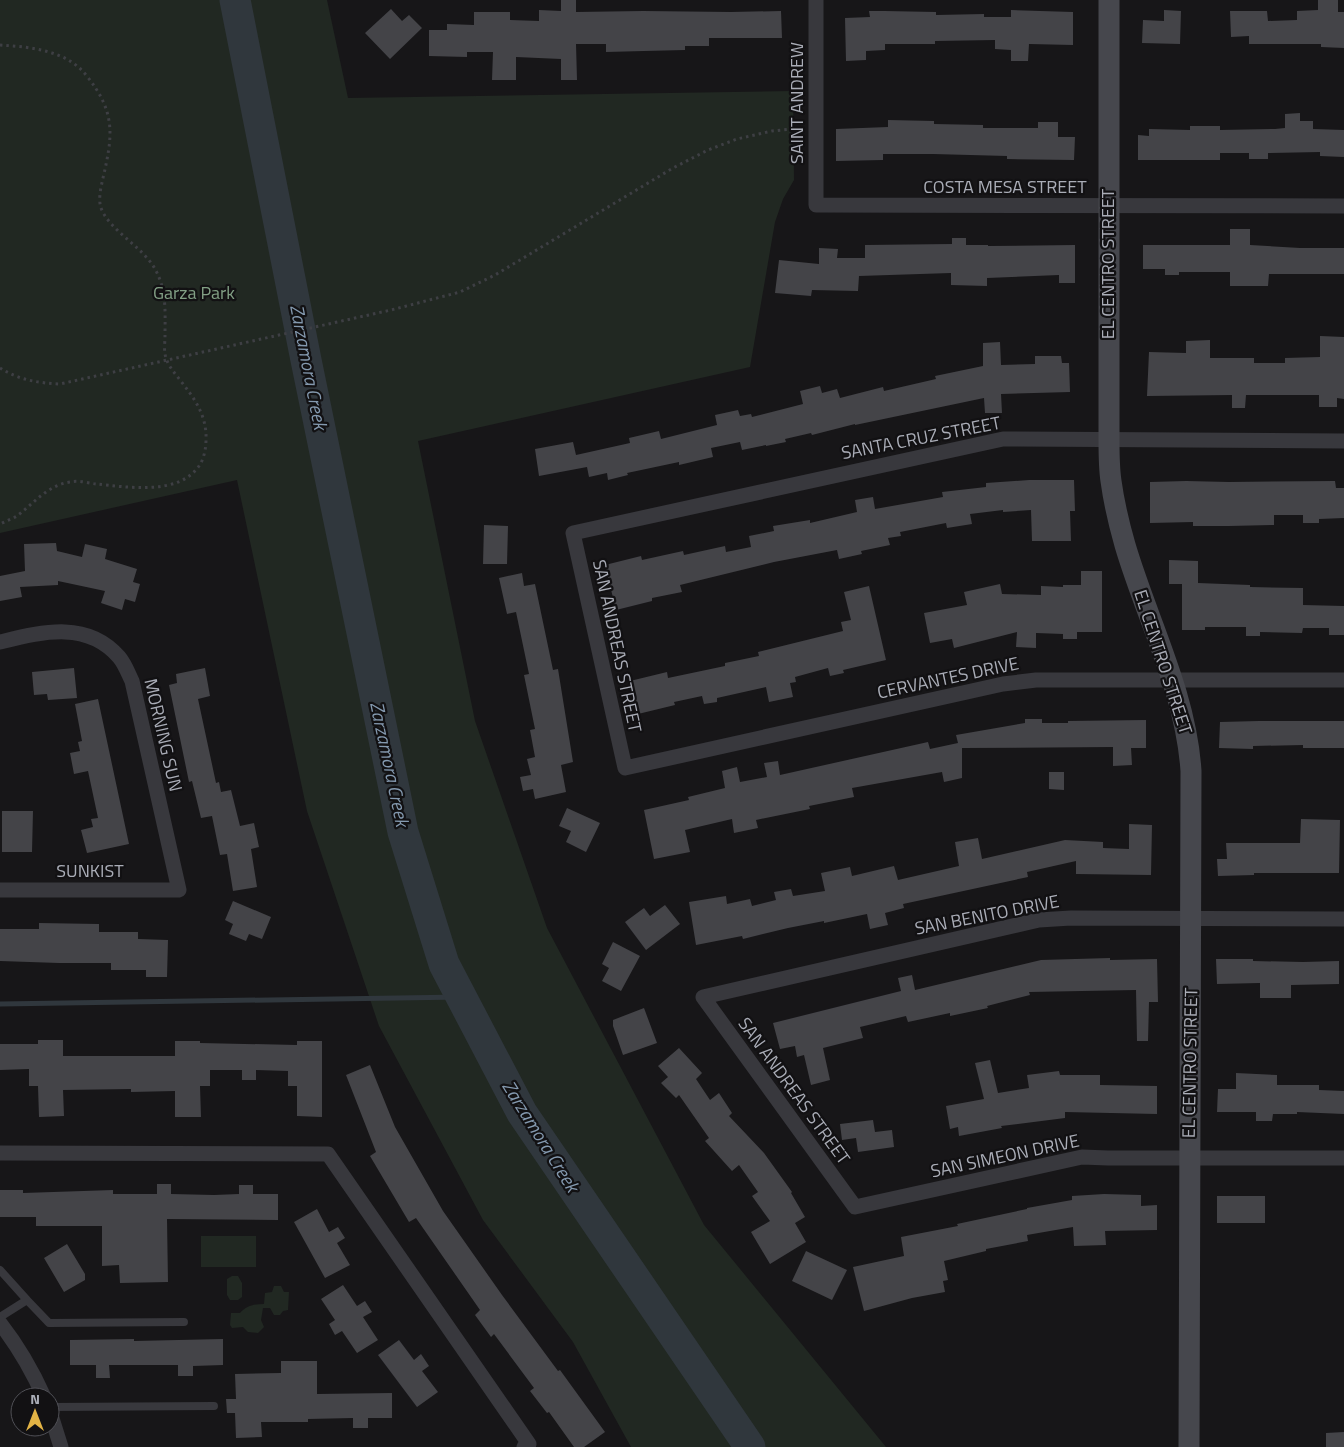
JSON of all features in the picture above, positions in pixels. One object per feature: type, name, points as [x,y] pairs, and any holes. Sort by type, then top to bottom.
[{"type":"street","name":"SAINT ANDREW","points":[[816,0],[816,205]]},
{"type":"street","name":"EL CENTRO STREET","points":[[1109,0],[1108,206],[1109,440],[1111,480],[1124,538],[1172,681],[1190,746],[1192,919],[1189,1158],[1189,1447]]},
{"type":"street","name":"COSTA MESA STREET","points":[[816,205],[1344,206]]},
{"type":"street","name":"SANTA CRUZ STREET","points":[[573,533],[1003,439],[1344,441]]},
{"type":"street","name":"SAN ANDREAS STREET","points":[[573,533],[625,768]]},
{"type":"street","name":"MORNING SUN","points":[[0,642],[39,633],[65,632],[80,634],[87,635],[106,644],[120,659],[132,681],[179,890]]},
{"type":"street","name":"CERVANTES DRIVE","points":[[625,768],[1003,684],[1036,680],[1344,680]]},
{"type":"street","name":"SUNKIST","points":[[0,890],[179,890]]},
{"type":"street","name":"SAN BENITO DRIVE","points":[[703,997],[1039,920],[1071,918],[1344,919]]},
{"type":"street","name":"SAN ANDREAS STREET","points":[[703,997],[855,1207]]},
{"type":"street","points":[[0,1153],[328,1154],[529,1444],[524,1447]]},
{"type":"street","name":"SAN SIMEON DRIVE","points":[[855,1207],[1082,1157],[1344,1158]]},
{"type":"street","points":[[0,1323],[17,1345],[34,1373],[40,1387]]},
{"type":"lane","points":[[0,1270],[49,1323],[184,1322]]},
{"type":"lane","points":[[0,1317],[27,1300]]},
{"type":"lane","points":[[60,1406],[214,1406]]},
{"type":"path","points":[[0,45],[42,50],[60,55],[74,63],[86,75],[99,95],[107,112],[111,130],[100,193],[100,206],[105,218],[141,251],[155,268],[162,283],[165,304],[165,355],[169,366],[202,413],[207,429],[206,447],[200,465],[191,474],[176,482],[158,487],[137,488],[72,481],[58,485],[44,493],[15,517],[0,524]]},
{"type":"path","points":[[0,368],[11,375],[36,382],[60,384],[391,310],[460,292],[495,275],[673,168],[708,150],[738,139],[772,131],[816,127]]},
{"type":"green space","name":"Garza Park","points":[[0,0],[327,0],[348,98],[793,91],[794,180],[783,199],[775,222],[750,367],[418,441],[475,721],[547,928],[704,1225],[886,1447],[631,1447],[573,1342],[483,1220],[379,1026],[307,811],[237,480],[0,533]]},
{"type":"green space","points":[[201,1236],[256,1236],[256,1267],[201,1267]]},
{"type":"green space","points":[[232,1276],[238,1276],[242,1283],[242,1297],[238,1300],[230,1300],[227,1295],[227,1279]]},
{"type":"green space","points":[[274,1286],[281,1286],[284,1292],[289,1292],[288,1310],[283,1311],[280,1315],[274,1315],[270,1308],[263,1308],[261,1320],[264,1327],[258,1333],[248,1332],[243,1327],[232,1328],[230,1325],[231,1313],[240,1313],[245,1308],[264,1304],[265,1293],[272,1292]]},
{"type":"building","points":[[561,0],[576,0],[576,12],[781,11],[782,38],[709,38],[709,46],[685,46],[685,50],[606,52],[606,44],[576,44],[577,80],[561,80],[561,59],[516,57],[516,80],[492,80],[493,52],[467,52],[467,57],[429,56],[429,30],[447,30],[447,24],[474,25],[474,12],[510,12],[510,20],[539,21],[539,10],[561,11]]},
{"type":"building","points":[[1318,0],[1338,0],[1338,12],[1344,12],[1344,48],[1321,47],[1321,44],[1249,44],[1249,36],[1231,37],[1230,11],[1267,11],[1268,21],[1297,20],[1297,11],[1318,10]]},
{"type":"building","points":[[391,9],[402,21],[409,15],[422,28],[390,59],[365,33]]},
{"type":"building","points":[[1011,10],[1073,12],[1073,45],[1029,44],[1028,61],[1011,61],[1011,50],[995,49],[995,40],[935,41],[935,44],[885,44],[885,50],[866,51],[866,60],[846,61],[845,18],[870,17],[869,11],[936,12],[936,15],[984,14],[984,17],[1011,17]]},
{"type":"building","points":[[1164,10],[1181,11],[1180,44],[1142,43],[1143,20],[1164,21]]},
{"type":"building","points":[[1300,113],[1300,121],[1313,121],[1313,129],[1344,130],[1344,157],[1320,156],[1320,152],[1268,153],[1268,159],[1249,159],[1249,153],[1220,153],[1220,160],[1138,160],[1138,135],[1149,136],[1149,129],[1190,130],[1190,126],[1220,126],[1220,130],[1285,128],[1285,114]]},
{"type":"building","points":[[888,120],[934,121],[934,124],[983,125],[983,128],[1038,128],[1038,122],[1058,122],[1058,137],[1075,137],[1074,160],[1007,159],[1007,156],[883,154],[883,160],[836,161],[836,129],[888,127]]},
{"type":"building","points":[[1230,229],[1250,229],[1250,245],[1344,248],[1344,274],[1269,274],[1268,286],[1230,286],[1230,272],[1179,272],[1179,275],[1165,275],[1165,269],[1143,269],[1143,245],[1230,245]]},
{"type":"building","points":[[952,238],[966,238],[966,245],[1075,245],[1075,283],[1059,283],[1059,275],[987,278],[987,286],[951,285],[951,273],[859,276],[858,291],[812,290],[811,296],[775,293],[779,260],[819,264],[819,248],[838,249],[837,258],[865,258],[865,245],[952,244]]},
{"type":"building","points":[[1320,336],[1344,337],[1344,399],[1337,398],[1337,407],[1319,407],[1319,395],[1246,395],[1245,408],[1232,408],[1232,395],[1147,396],[1149,352],[1186,353],[1186,341],[1210,340],[1210,358],[1254,358],[1254,363],[1285,363],[1285,358],[1320,357]]},
{"type":"building","points":[[1000,342],[1001,365],[1035,364],[1035,356],[1061,356],[1062,363],[1069,363],[1070,392],[1001,394],[1002,413],[985,413],[984,398],[855,424],[812,435],[811,433],[785,439],[786,442],[766,446],[742,450],[740,442],[711,448],[713,457],[679,465],[679,462],[627,473],[628,475],[608,480],[607,473],[589,477],[587,467],[539,476],[535,449],[573,442],[576,455],[630,443],[629,438],[659,431],[661,439],[717,425],[715,415],[738,410],[740,416],[751,414],[752,417],[803,404],[800,391],[820,386],[822,393],[837,389],[840,398],[883,387],[884,391],[936,379],[935,376],[983,366],[983,343]]},
{"type":"building","points":[[1029,480],[1074,480],[1075,511],[1070,511],[1071,541],[1032,541],[1031,510],[1003,512],[1003,510],[970,514],[972,524],[947,528],[946,523],[900,532],[901,536],[888,538],[890,545],[861,551],[862,554],[839,559],[837,550],[774,562],[680,585],[682,592],[652,598],[652,601],[616,610],[605,565],[641,556],[642,560],[683,551],[684,555],[725,546],[726,552],[751,547],[749,536],[774,531],[773,526],[810,520],[810,523],[857,512],[855,500],[873,497],[875,509],[943,497],[942,492],[986,487],[986,483]]},
{"type":"building","points":[[1335,481],[1336,488],[1344,488],[1344,518],[1319,519],[1319,523],[1303,523],[1303,515],[1274,515],[1274,525],[1193,526],[1193,522],[1150,523],[1150,482]]},
{"type":"building","points":[[484,525],[508,526],[507,564],[483,564]]},
{"type":"building","points":[[56,543],[57,551],[82,557],[85,544],[107,549],[105,559],[137,569],[133,582],[140,584],[135,602],[125,599],[122,610],[101,603],[105,591],[58,581],[58,585],[20,587],[22,597],[0,601],[0,576],[25,571],[24,544]]},
{"type":"building","points":[[1169,560],[1198,561],[1198,583],[1250,585],[1250,587],[1303,588],[1303,605],[1344,606],[1344,635],[1329,635],[1329,628],[1303,628],[1302,633],[1260,632],[1260,636],[1246,636],[1246,627],[1205,627],[1205,630],[1182,630],[1182,584],[1169,584]]},
{"type":"building","points":[[1081,571],[1102,571],[1102,632],[1077,632],[1077,639],[1063,639],[1063,634],[1036,633],[1036,648],[1016,647],[1017,632],[954,648],[952,639],[930,643],[924,613],[967,605],[964,592],[1000,584],[1002,594],[1041,595],[1041,586],[1063,587],[1063,585],[1081,585]]},
{"type":"building","points":[[522,573],[524,586],[535,584],[553,670],[558,669],[573,762],[561,765],[566,792],[535,799],[533,789],[523,791],[520,777],[531,775],[527,759],[535,757],[530,730],[535,729],[524,675],[529,674],[516,612],[507,614],[499,578]]},
{"type":"building","points":[[869,586],[886,660],[843,670],[844,673],[830,676],[828,668],[795,677],[796,682],[790,683],[793,697],[769,702],[766,687],[717,698],[717,702],[704,704],[702,696],[674,702],[675,705],[638,714],[630,681],[667,672],[668,678],[725,666],[725,663],[759,656],[758,652],[843,631],[841,622],[851,620],[844,592]]},
{"type":"building","points":[[74,668],[77,698],[48,700],[47,694],[34,695],[32,672]]},
{"type":"building","points":[[205,668],[210,696],[198,699],[216,783],[219,782],[221,792],[231,790],[240,826],[254,823],[259,847],[251,849],[257,887],[233,891],[227,854],[220,855],[212,816],[201,818],[192,781],[189,782],[169,685],[177,683],[176,674]]},
{"type":"building","points":[[98,699],[129,844],[87,853],[81,830],[93,827],[91,819],[98,818],[88,771],[74,774],[70,753],[80,751],[78,742],[82,741],[75,704]]},
{"type":"building","points":[[1025,719],[1042,719],[1042,723],[1146,720],[1146,748],[1131,748],[1132,765],[1113,766],[1113,747],[962,748],[962,778],[944,782],[942,772],[852,788],[854,797],[809,806],[810,809],[756,820],[758,828],[734,833],[732,819],[685,830],[690,852],[654,859],[644,810],[689,800],[688,797],[725,788],[722,771],[737,767],[740,782],[767,777],[764,763],[778,761],[780,775],[928,742],[930,749],[958,743],[956,735],[1025,723]]},
{"type":"building","points":[[1344,721],[1344,748],[1303,748],[1303,745],[1253,746],[1253,749],[1219,748],[1220,722]]},
{"type":"building","points":[[1049,772],[1064,772],[1064,790],[1049,789]]},
{"type":"building","points":[[567,808],[600,823],[586,852],[566,842],[571,831],[559,826]]},
{"type":"building","points":[[2,811],[33,811],[32,852],[2,852]]},
{"type":"building","points":[[1301,819],[1340,820],[1339,873],[1254,873],[1254,875],[1218,876],[1217,859],[1227,859],[1226,843],[1300,843]]},
{"type":"building","points":[[1129,824],[1152,825],[1151,875],[1076,874],[1076,861],[1027,872],[1028,877],[903,904],[904,908],[885,913],[888,925],[870,929],[867,914],[788,928],[743,939],[742,936],[696,945],[689,902],[726,896],[727,904],[750,899],[752,906],[776,900],[774,892],[791,889],[793,896],[825,891],[821,873],[850,867],[852,876],[894,866],[898,880],[959,866],[955,842],[978,838],[982,859],[1065,840],[1103,842],[1103,848],[1129,849]]},
{"type":"building","points":[[233,901],[271,917],[262,939],[249,934],[246,941],[229,934],[233,924],[225,920]]},
{"type":"building","points":[[665,905],[680,924],[646,950],[625,922],[644,908],[650,916]]},
{"type":"building","points":[[39,923],[99,924],[99,932],[138,932],[138,939],[168,940],[167,977],[146,977],[146,970],[111,970],[111,963],[0,961],[0,929],[39,929]]},
{"type":"building","points":[[613,942],[640,956],[621,991],[602,981],[609,968],[602,964]]},
{"type":"building","points":[[1110,958],[1110,960],[1157,959],[1158,1002],[1149,1002],[1148,1041],[1137,1041],[1136,990],[1029,992],[1030,995],[987,1006],[988,1008],[950,1016],[950,1013],[908,1022],[906,1016],[860,1027],[863,1038],[823,1048],[830,1080],[811,1085],[804,1055],[797,1057],[795,1046],[780,1049],[773,1023],[901,991],[898,978],[912,975],[915,990],[1041,960]]},
{"type":"building","points":[[1216,959],[1303,962],[1339,961],[1339,984],[1291,985],[1291,998],[1260,998],[1260,983],[1217,984]]},
{"type":"building","points":[[644,1008],[657,1043],[623,1055],[613,1026],[613,1020]]},
{"type":"building","points":[[38,1040],[63,1040],[63,1056],[175,1056],[175,1041],[297,1045],[297,1041],[322,1041],[322,1117],[297,1116],[297,1086],[288,1086],[288,1071],[256,1070],[256,1080],[242,1080],[242,1070],[210,1070],[210,1086],[200,1086],[201,1117],[175,1117],[175,1091],[131,1092],[131,1089],[63,1090],[64,1116],[39,1117],[38,1086],[29,1086],[29,1069],[0,1070],[0,1044],[38,1044]]},
{"type":"building","points":[[679,1048],[702,1073],[696,1079],[710,1100],[719,1093],[732,1113],[729,1116],[764,1153],[792,1192],[805,1217],[795,1223],[806,1242],[770,1264],[751,1232],[770,1221],[752,1196],[758,1192],[739,1165],[732,1171],[705,1141],[709,1138],[679,1095],[676,1098],[661,1083],[668,1077],[658,1066]]},
{"type":"building","points":[[990,1060],[998,1093],[1029,1088],[1027,1075],[1059,1071],[1060,1075],[1100,1075],[1100,1085],[1157,1086],[1157,1114],[1065,1112],[1065,1118],[1001,1126],[1002,1128],[959,1136],[958,1127],[950,1129],[946,1106],[984,1099],[975,1063]]},
{"type":"building","points":[[370,1065],[395,1127],[443,1211],[502,1295],[605,1432],[584,1447],[574,1447],[549,1412],[547,1413],[530,1391],[534,1388],[494,1334],[491,1337],[475,1315],[480,1310],[416,1218],[409,1222],[370,1156],[376,1152],[346,1075]]},
{"type":"building","points":[[1236,1073],[1277,1075],[1277,1085],[1319,1085],[1319,1090],[1344,1091],[1344,1114],[1297,1112],[1297,1114],[1273,1114],[1272,1121],[1256,1121],[1256,1112],[1217,1112],[1218,1089],[1236,1089]]},
{"type":"building","points":[[873,1120],[875,1132],[892,1130],[894,1147],[858,1152],[856,1138],[842,1140],[840,1124]]},
{"type":"building","points":[[157,1184],[171,1184],[171,1194],[214,1195],[239,1194],[239,1185],[253,1185],[253,1194],[278,1194],[278,1220],[167,1219],[168,1282],[120,1283],[119,1265],[102,1266],[102,1226],[36,1226],[36,1217],[0,1217],[0,1190],[23,1190],[23,1193],[113,1190],[113,1194],[157,1194]]},
{"type":"building","points":[[1104,1194],[1141,1195],[1141,1206],[1157,1205],[1157,1230],[1105,1231],[1106,1245],[1074,1246],[1073,1227],[1027,1235],[1028,1241],[986,1249],[986,1251],[944,1261],[948,1280],[943,1281],[945,1292],[912,1298],[864,1311],[853,1267],[904,1256],[901,1237],[958,1226],[957,1224],[1027,1208],[1072,1200],[1072,1196]]},
{"type":"building","points":[[1217,1196],[1265,1196],[1265,1223],[1217,1223]]},
{"type":"building","points":[[317,1209],[329,1232],[338,1227],[345,1238],[337,1243],[350,1265],[325,1278],[294,1222]]},
{"type":"building","points":[[67,1244],[85,1274],[85,1280],[64,1292],[44,1258]]},
{"type":"building","points":[[806,1251],[847,1270],[832,1300],[792,1281]]},
{"type":"building","points":[[343,1285],[357,1306],[365,1301],[372,1312],[363,1317],[378,1340],[357,1353],[342,1331],[335,1335],[329,1324],[335,1320],[321,1299]]},
{"type":"building","points":[[134,1339],[134,1341],[223,1339],[223,1365],[193,1366],[193,1376],[178,1376],[178,1365],[109,1365],[110,1378],[96,1378],[96,1365],[70,1365],[70,1340]]},
{"type":"building","points":[[399,1340],[414,1360],[421,1354],[429,1366],[422,1371],[438,1392],[417,1407],[378,1355]]},
{"type":"building","points":[[281,1361],[317,1361],[317,1394],[392,1393],[392,1418],[368,1418],[368,1428],[353,1428],[353,1418],[308,1419],[308,1422],[261,1422],[262,1437],[236,1438],[235,1413],[227,1413],[226,1399],[236,1399],[235,1374],[281,1373]]},
{"type":"building","points":[[1344,1432],[1344,1447],[1326,1447],[1326,1433]]},
{"type":"waterway","name":"Zarzamora Creek","points":[[235,0],[306,360],[403,832],[444,964],[522,1113],[750,1447]]},
{"type":"waterway","points":[[0,1004],[461,997]]}]
